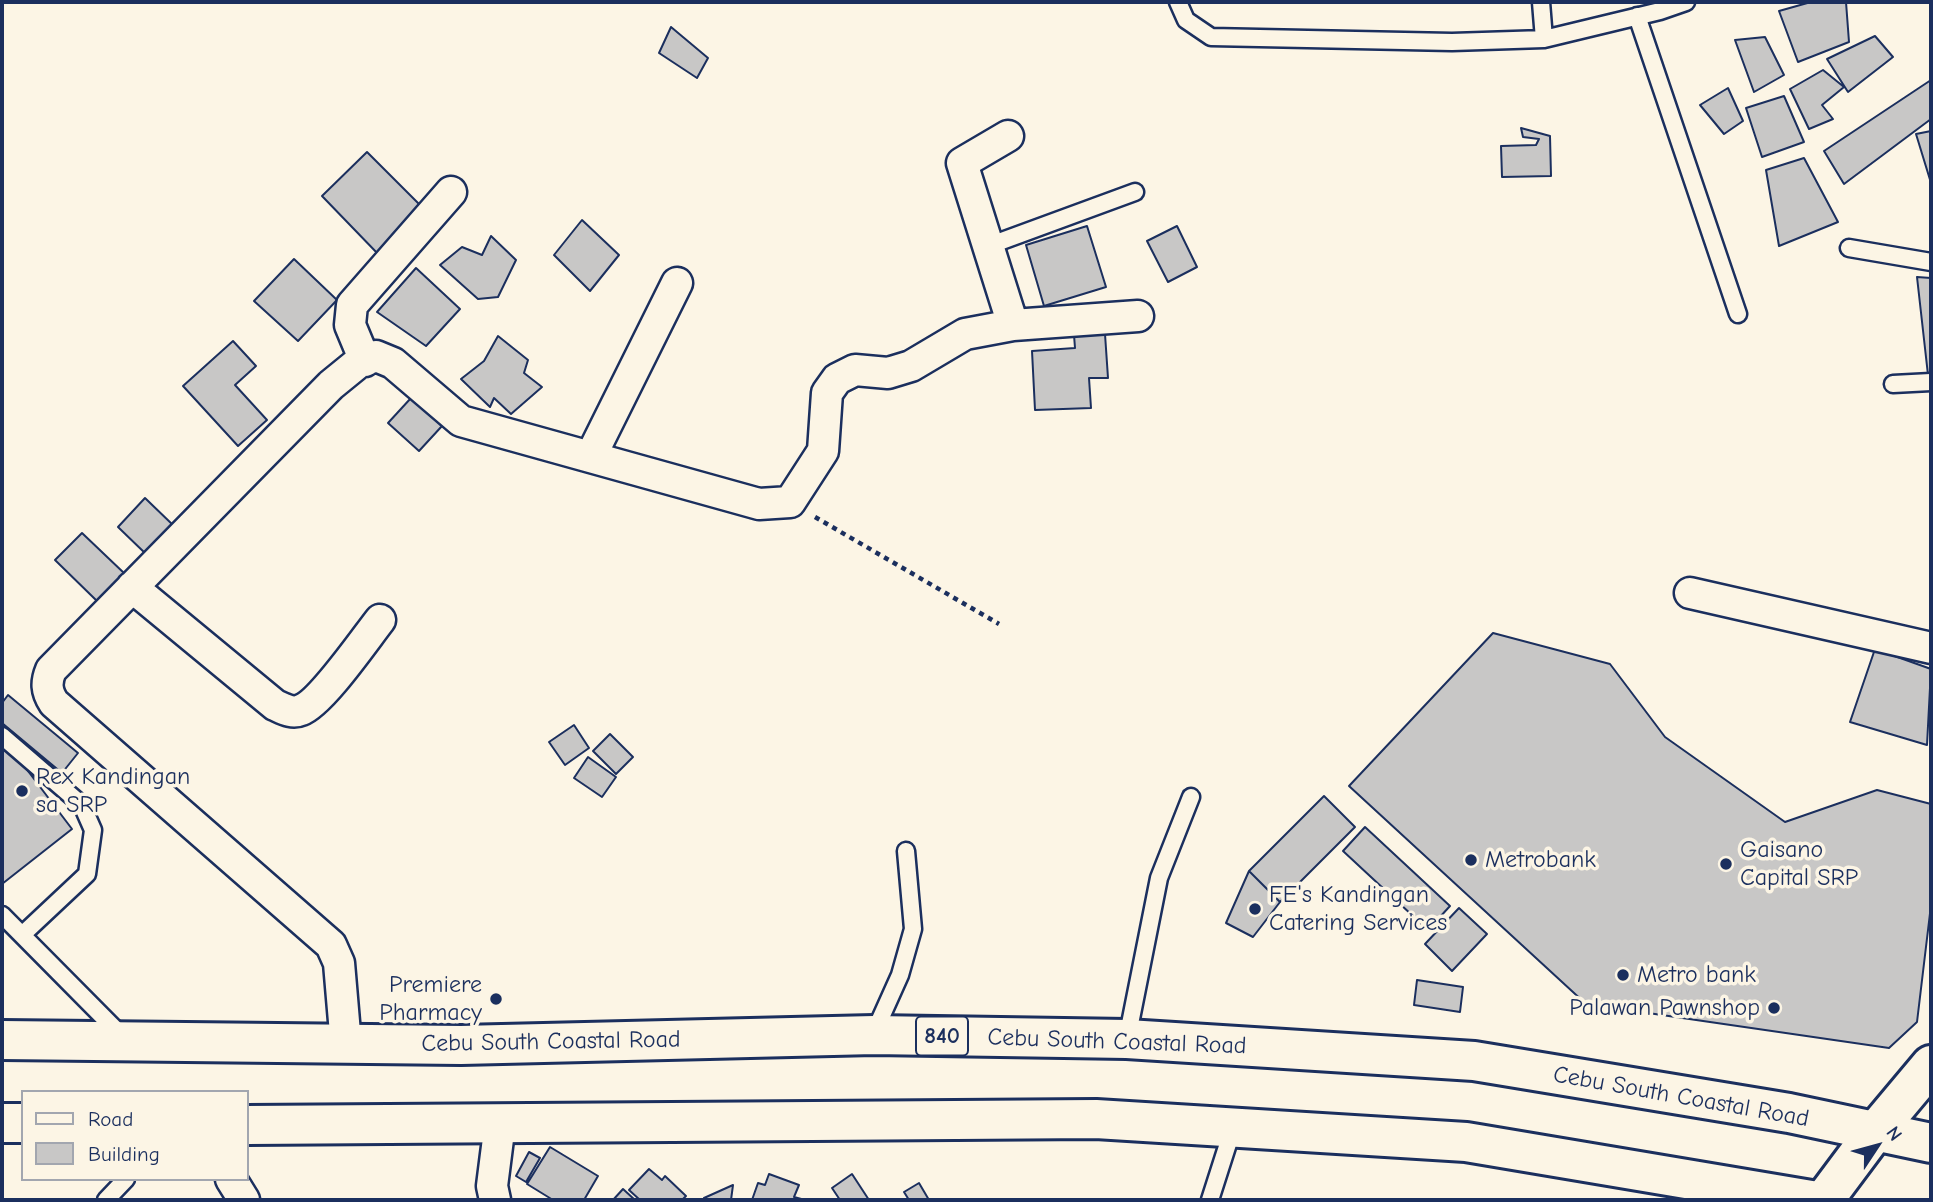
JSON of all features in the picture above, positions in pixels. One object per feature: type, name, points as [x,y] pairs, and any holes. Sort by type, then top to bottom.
[{"type":"main road","name":"Cebu South Coastal Road","points":[[2,1041],[461,1045],[873,1035],[1127,1039],[1474,1061],[1788,1113],[1931,1143]]},
{"type":"main road","points":[[1824,1200],[1874,1133],[1931,1065]]},
{"type":"main road","points":[[248,1125],[1096,1119],[1466,1142],[1811,1200]]},
{"type":"main road","points":[[2,1123],[21,1123]]},
{"type":"street","points":[[1007,136],[962,163],[1013,325]]},
{"type":"street","points":[[365,361],[350,325],[352,305],[452,192]]},
{"type":"street","points":[[591,456],[677,283]]},
{"type":"street","points":[[346,1045],[339,963],[331,945],[54,703],[48,694],[46,680],[51,670],[331,385],[376,356],[394,363],[461,421],[759,504],[790,502],[823,451],[827,393],[837,379],[855,370],[888,373],[911,366],[965,334],[1013,325],[1138,316]]},
{"type":"street","points":[[132,587],[275,705],[293,712],[304,710],[317,698],[380,620]]},
{"type":"street","points":[[1690,593],[1931,648]]},
{"type":"street","points":[[495,1200],[492,1186],[500,1123]]},
{"type":"street","points":[[232,1181],[244,1200]]},
{"type":"lane","points":[[1178,2],[1186,20],[1211,37],[1452,42],[1544,39],[1686,2]]},
{"type":"lane","points":[[1541,2],[1544,39]]},
{"type":"lane","points":[[1637,16],[1738,314]]},
{"type":"lane","points":[[988,246],[1135,192]]},
{"type":"lane","points":[[1849,248],[1931,262]]},
{"type":"lane","points":[[1893,384],[1931,382]]},
{"type":"lane","points":[[2,736],[82,805],[93,830],[87,874],[22,936]]},
{"type":"lane","points":[[1127,1039],[1158,878],[1191,797]]},
{"type":"lane","points":[[873,1035],[900,975],[913,929],[906,851]]},
{"type":"lane","points":[[2,915],[128,1042]]},
{"type":"lane","points":[[1210,1200],[1233,1128]]},
{"type":"lane","points":[[106,1200],[124,1181]]},
{"type":"path","points":[[790,502],[999,624]]},
{"type":"building","points":[[1811,2],[1846,2],[1849,42],[1798,62],[1779,11]]},
{"type":"building","points":[[671,27],[708,58],[697,78],[659,53]]},
{"type":"building","points":[[1875,36],[1893,57],[1848,92],[1827,59]]},
{"type":"building","points":[[1765,37],[1784,75],[1754,92],[1735,40]]},
{"type":"building","points":[[1823,70],[1844,87],[1822,105],[1833,119],[1809,129],[1790,89]]},
{"type":"building","points":[[1931,80],[1931,119],[1844,184],[1824,151]]},
{"type":"building","points":[[1728,88],[1743,121],[1724,134],[1700,105]]},
{"type":"building","points":[[1784,96],[1804,142],[1762,157],[1746,108]]},
{"type":"building","points":[[1521,128],[1550,136],[1551,176],[1502,177],[1501,146],[1536,145],[1539,139],[1523,137]]},
{"type":"building","points":[[1931,131],[1931,183],[1916,134]]},
{"type":"building","points":[[367,152],[425,210],[379,255],[322,196]]},
{"type":"building","points":[[1804,158],[1838,222],[1779,246],[1766,170]]},
{"type":"building","points":[[582,220],[619,255],[590,291],[554,255]]},
{"type":"building","points":[[1087,226],[1106,287],[1044,306],[1026,245]]},
{"type":"building","points":[[1177,226],[1197,267],[1168,282],[1147,241]]},
{"type":"building","points":[[491,236],[516,260],[498,297],[478,299],[440,265],[462,247],[482,255]]},
{"type":"building","points":[[294,259],[337,300],[298,341],[254,301]]},
{"type":"building","points":[[416,268],[460,309],[426,346],[377,312]]},
{"type":"building","points":[[1917,277],[1931,278],[1931,374],[1928,375]]},
{"type":"building","points":[[1105,334],[1108,378],[1089,378],[1091,408],[1035,410],[1032,351],[1075,348],[1074,335]]},
{"type":"building","points":[[498,336],[528,360],[524,373],[542,387],[511,414],[494,398],[490,407],[461,379],[484,361]]},
{"type":"building","points":[[233,341],[256,366],[235,385],[267,420],[238,446],[183,386]]},
{"type":"building","points":[[411,398],[442,426],[419,451],[388,423]]},
{"type":"building","points":[[145,498],[175,527],[148,556],[118,527]]},
{"type":"building","points":[[82,533],[125,574],[98,602],[55,560]]},
{"type":"building","points":[[1493,633],[1610,664],[1665,737],[1785,822],[1877,790],[1931,804],[1931,905],[1917,1022],[1889,1048],[1586,1004],[1349,786]]},
{"type":"building","points":[[1875,649],[1931,669],[1927,745],[1850,722]]},
{"type":"building","points":[[8,695],[78,753],[62,773],[2,723],[2,703]]},
{"type":"building","points":[[574,725],[589,748],[565,765],[549,742]]},
{"type":"building","points":[[610,734],[633,757],[616,774],[593,751]]},
{"type":"building","name":"Rex Kandingan sa SRP","points":[[9,746],[72,829],[2,884],[2,752]]},
{"type":"building","points":[[588,757],[616,777],[602,797],[574,778]]},
{"type":"building","points":[[1324,796],[1355,827],[1280,902],[1249,871]]},
{"type":"building","points":[[1365,827],[1450,906],[1428,930],[1343,851]]},
{"type":"building","points":[[1249,871],[1280,902],[1253,937],[1226,923]]},
{"type":"building","points":[[1459,908],[1487,934],[1452,971],[1425,944]]},
{"type":"building","points":[[1417,980],[1463,987],[1460,1012],[1414,1005]]},
{"type":"building","points":[[550,1147],[598,1176],[584,1200],[553,1200],[527,1184]]},
{"type":"building","points":[[529,1152],[540,1158],[526,1182],[516,1176]]},
{"type":"building","points":[[649,1169],[662,1180],[665,1176],[686,1196],[682,1200],[640,1200],[629,1190]]},
{"type":"building","points":[[769,1174],[799,1185],[794,1197],[805,1200],[752,1200],[758,1183],[765,1185]]},
{"type":"building","points":[[852,1174],[869,1200],[840,1200],[832,1188]]},
{"type":"building","points":[[919,1183],[929,1200],[909,1200],[904,1192]]},
{"type":"building","points":[[733,1185],[731,1200],[704,1200],[704,1198]]},
{"type":"building","points":[[623,1189],[635,1200],[613,1200]]},
{"type":"place","name":"Rex Kandingan sa SRP","points":[[22,791]]},
{"type":"place","name":"Metrobank","points":[[1471,860]]},
{"type":"place","name":"Gaisano Capital SRP","points":[[1726,864]]},
{"type":"place","name":"FE's Kandingan Catering Services","points":[[1255,909]]},
{"type":"place","name":"Metro bank","points":[[1623,975]]},
{"type":"place","name":"Premiere Pharmacy","points":[[496,999]]},
{"type":"place","name":"Palawan Pawnshop","points":[[1774,1008]]}]
